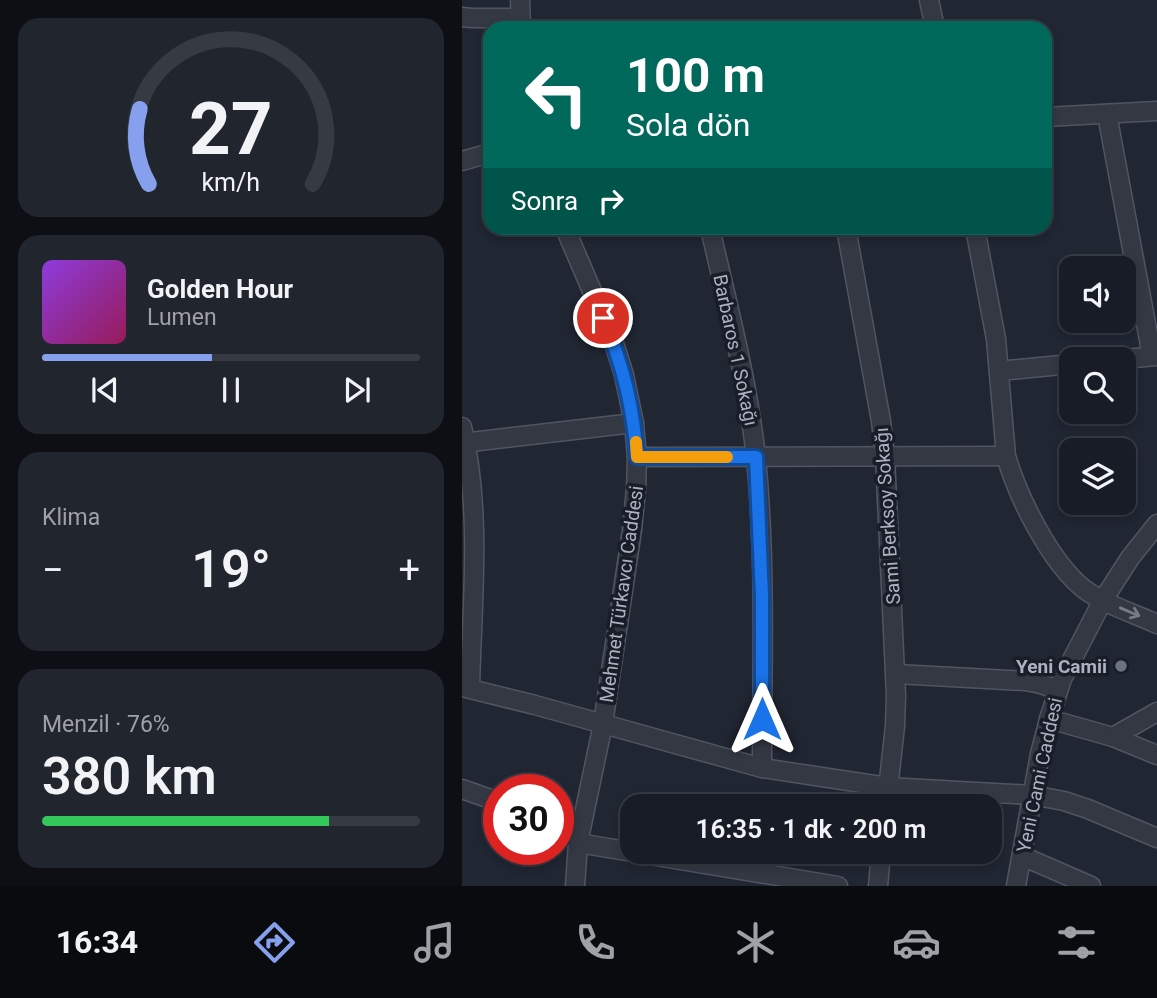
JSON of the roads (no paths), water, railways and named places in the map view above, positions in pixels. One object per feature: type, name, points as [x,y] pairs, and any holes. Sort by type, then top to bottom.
[{"type":"street","points":[[929,0],[934,21]]},
{"type":"street","points":[[462,17],[520,15]]},
{"type":"street","points":[[1052,117],[1157,111]]},
{"type":"street","points":[[1107,114],[1154,356],[1136,358]]},
{"type":"street","points":[[462,162],[483,155]]},
{"type":"street","name":"Mehmet Türkavcı Caddesi","points":[[568,235],[613,341],[629,396],[637,457],[632,530],[603,724],[579,837],[575,886]]},
{"type":"street","name":"Barbaros 1 Sokağı","points":[[712,235],[748,400],[756,457],[762,596],[762,768]]},
{"type":"street","name":"Sami Berksoy Sokağı","points":[[847,235],[885,456],[896,674],[895,726],[887,794]]},
{"type":"street","points":[[976,235],[990,304],[999,371],[1006,456],[1020,495],[1048,546],[1083,588],[1157,624]]},
{"type":"street","points":[[999,371],[1059,365]]},
{"type":"street","points":[[634,423],[463,437],[473,504],[474,538],[466,687],[762,768],[888,787],[1032,795],[1064,801],[1157,838]]},
{"type":"street","points":[[637,457],[1006,456]]},
{"type":"street","name":"Yeni Cami Caddesi","points":[[1016,886],[1032,795],[1058,690],[1103,600],[1130,558],[1157,524]]},
{"type":"street","points":[[896,674],[1025,681],[1058,690]]},
{"type":"street","points":[[1113,737],[1157,712]]},
{"type":"street","points":[[1049,719],[1113,737],[1157,755]]},
{"type":"street","points":[[462,789],[483,796]]},
{"type":"street","points":[[574,834],[579,837],[838,886]]},
{"type":"street","points":[[1022,856],[1091,886]]},
{"type":"street","points":[[878,886],[880,864]]},
{"type":"place","name":"Yeni Camii","points":[[1121,666]]}]
